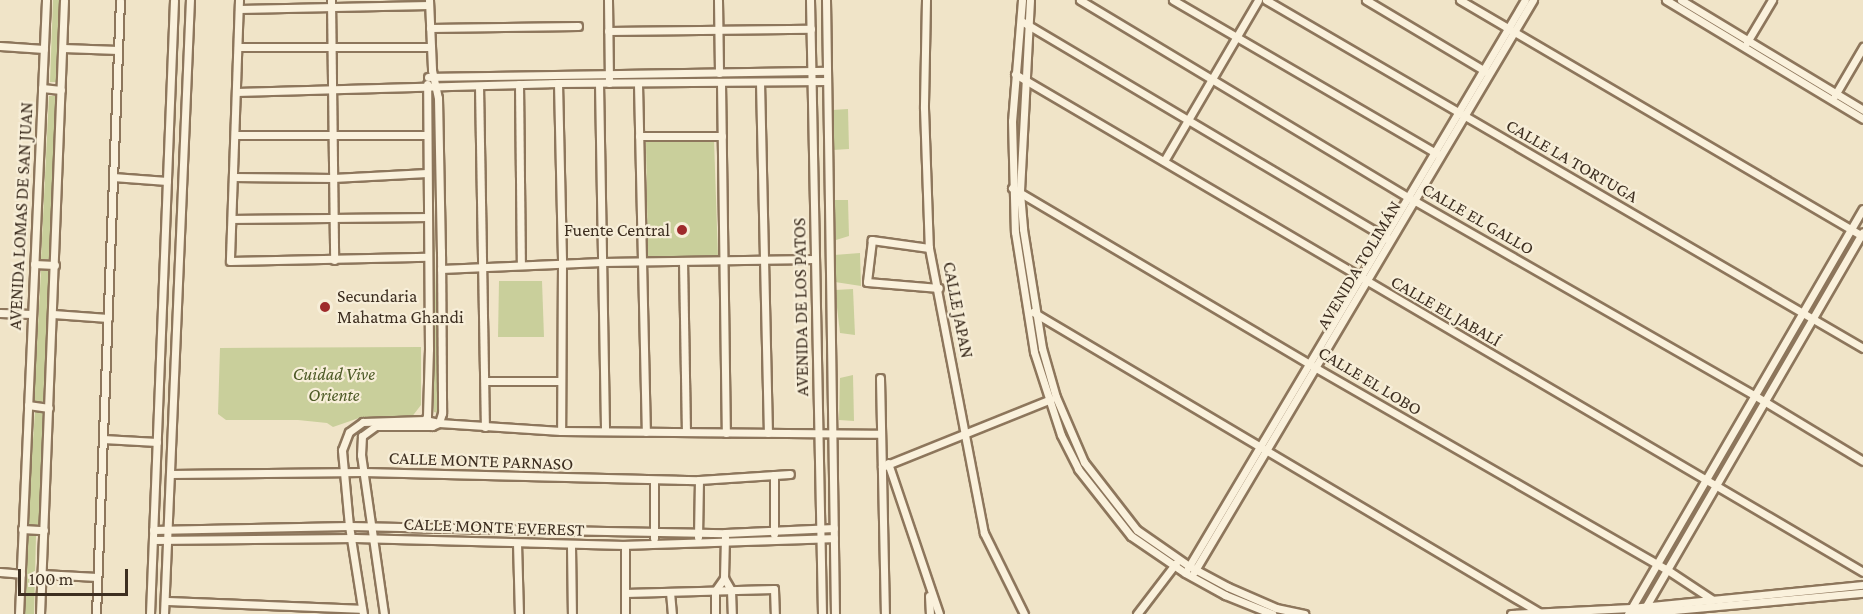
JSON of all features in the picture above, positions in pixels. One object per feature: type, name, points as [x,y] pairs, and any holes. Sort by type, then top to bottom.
[{"type":"street","name":"AVENIDA LOMAS DE SAN JUAN","points":[[19,614],[46,0]]},
{"type":"street","name":"AVENIDA LOMAS DE SAN JUAN","points":[[40,614],[64,0]]},
{"type":"street","points":[[96,614],[120,0]]},
{"type":"street","points":[[150,614],[174,0]]},
{"type":"street","points":[[164,614],[190,0]]},
{"type":"street","points":[[239,0],[230,261],[428,257]]},
{"type":"street","points":[[608,0],[609,83]]},
{"type":"street","points":[[718,0],[719,73]]},
{"type":"street","name":"AVENIDA DE LOS PATOS","points":[[810,0],[822,614]]},
{"type":"street","name":"AVENIDA DE LOS PATOS","points":[[826,0],[835,614]]},
{"type":"street","name":"CALLE JAPAN","points":[[926,0],[924,108],[930,248],[984,533],[1024,614]]},
{"type":"street","points":[[1022,0],[1024,79],[1020,193],[1034,313],[1056,397],[1084,462],[1137,530],[1190,571],[1272,614]]},
{"type":"street","points":[[1030,0],[1014,74],[1012,188],[1025,309],[1048,401],[1078,469],[1100,499],[1131,536],[1177,562]]},
{"type":"street","name":"CALLE EL GALLO","points":[[1080,0],[1412,199],[1754,395],[1863,461]]},
{"type":"street","points":[[1173,0],[1439,154]]},
{"type":"street","points":[[1164,161],[1258,0]]},
{"type":"street","name":"CALLE LA TORTUGA","points":[[1266,0],[1863,348]]},
{"type":"street","points":[[1366,0],[1487,72]]},
{"type":"street","points":[[1460,0],[1862,235],[1812,317],[1643,610]]},
{"type":"street","name":"AVENIDA TOLIMÁN","points":[[1511,31],[1525,0]]},
{"type":"street","name":"AVENIDA TOLIMÁN","points":[[1190,571],[1511,31],[1533,0]]},
{"type":"street","points":[[1666,0],[1836,92],[1863,110]]},
{"type":"street","points":[[1681,0],[1863,119]]},
{"type":"street","points":[[1746,43],[1772,0]]},
{"type":"street","points":[[239,9],[331,4],[429,3],[432,75],[436,87],[441,269],[442,413],[439,423]]},
{"type":"street","points":[[331,4],[334,260]]},
{"type":"street","points":[[1024,23],[1388,239]]},
{"type":"street","points":[[430,28],[578,26]]},
{"type":"street","points":[[608,31],[811,29]]},
{"type":"street","points":[[0,46],[44,49]]},
{"type":"street","points":[[238,47],[431,47]]},
{"type":"street","points":[[1832,99],[1863,47]]},
{"type":"street","points":[[63,48],[118,50]]},
{"type":"street","points":[[432,75],[827,71]]},
{"type":"street","name":"CALLE EL JABALÍ","points":[[1014,74],[1863,572]]},
{"type":"street","points":[[425,420],[429,349],[426,87],[432,75]]},
{"type":"street","points":[[236,92],[558,83],[827,81]]},
{"type":"street","points":[[760,82],[768,433]]},
{"type":"street","points":[[558,83],[562,263],[561,431]]},
{"type":"street","points":[[721,83],[726,432]]},
{"type":"street","points":[[519,84],[521,265]]},
{"type":"street","points":[[599,84],[605,431]]},
{"type":"street","points":[[638,84],[646,432]]},
{"type":"street","points":[[478,86],[484,268],[485,427]]},
{"type":"street","points":[[42,88],[61,90]]},
{"type":"street","points":[[235,135],[427,135]]},
{"type":"street","points":[[639,136],[722,136]]},
{"type":"street","points":[[233,177],[333,178],[427,173]]},
{"type":"street","points":[[113,177],[167,181]]},
{"type":"street","name":"CALLE EL LOBO","points":[[1012,188],[1666,569],[1713,600]]},
{"type":"street","points":[[1630,612],[1863,208]]},
{"type":"street","points":[[232,219],[427,217]]},
{"type":"street","points":[[165,240],[180,241]]},
{"type":"street","points":[[930,248],[872,240],[867,282],[939,288]]},
{"type":"street","points":[[441,269],[562,263],[815,259]]},
{"type":"street","points":[[683,261],[686,432]]},
{"type":"street","points":[[34,264],[55,265]]},
{"type":"street","points":[[1025,309],[1541,613]]},
{"type":"street","points":[[0,312],[32,314]]},
{"type":"street","points":[[53,314],[108,318]]},
{"type":"street","points":[[429,349],[442,349]]},
{"type":"street","points":[[880,378],[880,434],[885,466],[939,614]]},
{"type":"street","points":[[485,381],[561,381]]},
{"type":"street","points":[[159,389],[174,390]]},
{"type":"street","points":[[885,466],[1056,397]]},
{"type":"street","points":[[28,405],[49,408]]},
{"type":"street","points":[[165,601],[362,612],[343,445],[349,432],[363,422],[425,420],[485,427],[561,431],[880,434]]},
{"type":"street","points":[[384,614],[368,527],[360,446],[366,430],[376,426],[432,426],[439,423]]},
{"type":"street","points":[[103,439],[157,442]]},
{"type":"street","points":[[885,466],[885,614]]},
{"type":"street","name":"CALLE MONTE PARNASO","points":[[170,474],[361,472],[654,480],[699,480],[790,474]]},
{"type":"street","points":[[774,476],[775,536]]},
{"type":"street","points":[[654,480],[654,544]]},
{"type":"street","points":[[699,480],[699,542]]},
{"type":"street","points":[[1100,499],[1107,493]]},
{"type":"street","name":"CALLE MONTE EVEREST","points":[[153,530],[352,526],[601,533],[725,533],[834,538]]},
{"type":"street","points":[[264,528],[264,539]]},
{"type":"street","name":"CALLE MONTE EVEREST","points":[[153,540],[353,538],[571,546],[725,542],[834,528]]},
{"type":"street","points":[[22,529],[44,530]]},
{"type":"street","points":[[482,529],[482,541]]},
{"type":"street","points":[[601,533],[601,545]]},
{"type":"street","points":[[725,533],[724,578],[731,590],[732,614]]},
{"type":"street","points":[[517,543],[519,614]]},
{"type":"street","points":[[625,545],[625,614]]},
{"type":"street","points":[[571,546],[572,614]]},
{"type":"street","points":[[1137,614],[1177,562]]},
{"type":"street","points":[[0,572],[21,574]]},
{"type":"street","points":[[42,574],[97,577]]},
{"type":"street","points":[[715,614],[715,591],[724,578]]},
{"type":"street","points":[[1511,614],[1630,612],[1713,600],[1863,585]]},
{"type":"street","points":[[625,593],[774,589],[775,614]]},
{"type":"street","points":[[929,591],[930,614]]},
{"type":"street","points":[[670,592],[672,614]]},
{"type":"street","points":[[1643,610],[1863,593]]},
{"type":"street","points":[[1233,594],[1276,608],[1304,614]]},
{"type":"green space","points":[[53,0],[61,0],[58,82],[50,82]]},
{"type":"green space","points":[[49,96],[57,96],[51,259],[41,259]]},
{"type":"green space","points":[[848,109],[849,149],[833,150],[832,110]]},
{"type":"green space","points":[[431,117],[438,413],[434,412],[431,298],[428,118]]},
{"type":"green space","points":[[714,140],[718,257],[648,258],[646,141]]},
{"type":"green space","points":[[834,200],[848,200],[849,236],[836,240]]},
{"type":"green space","points":[[860,253],[861,286],[835,282],[834,255]]},
{"type":"green space","points":[[41,271],[49,271],[43,402],[34,401]]},
{"type":"green space","points":[[499,281],[542,281],[544,337],[498,337]]},
{"type":"green space","points":[[853,289],[855,335],[840,333],[835,290]]},
{"type":"green space","name":"Cuidad Vive Oriente","points":[[421,347],[421,405],[411,418],[359,418],[333,427],[327,423],[298,420],[226,420],[218,414],[220,348]]},
{"type":"green space","points":[[853,375],[854,421],[839,420],[840,378]]},
{"type":"green space","points":[[35,412],[43,413],[39,525],[27,525]]},
{"type":"green space","points":[[27,535],[36,536],[34,614],[24,614]]},
{"type":"place","name":"Fuente Central","points":[[682,230]]},
{"type":"place","name":"Secundaria Mahatma Ghandi","points":[[325,307]]}]
